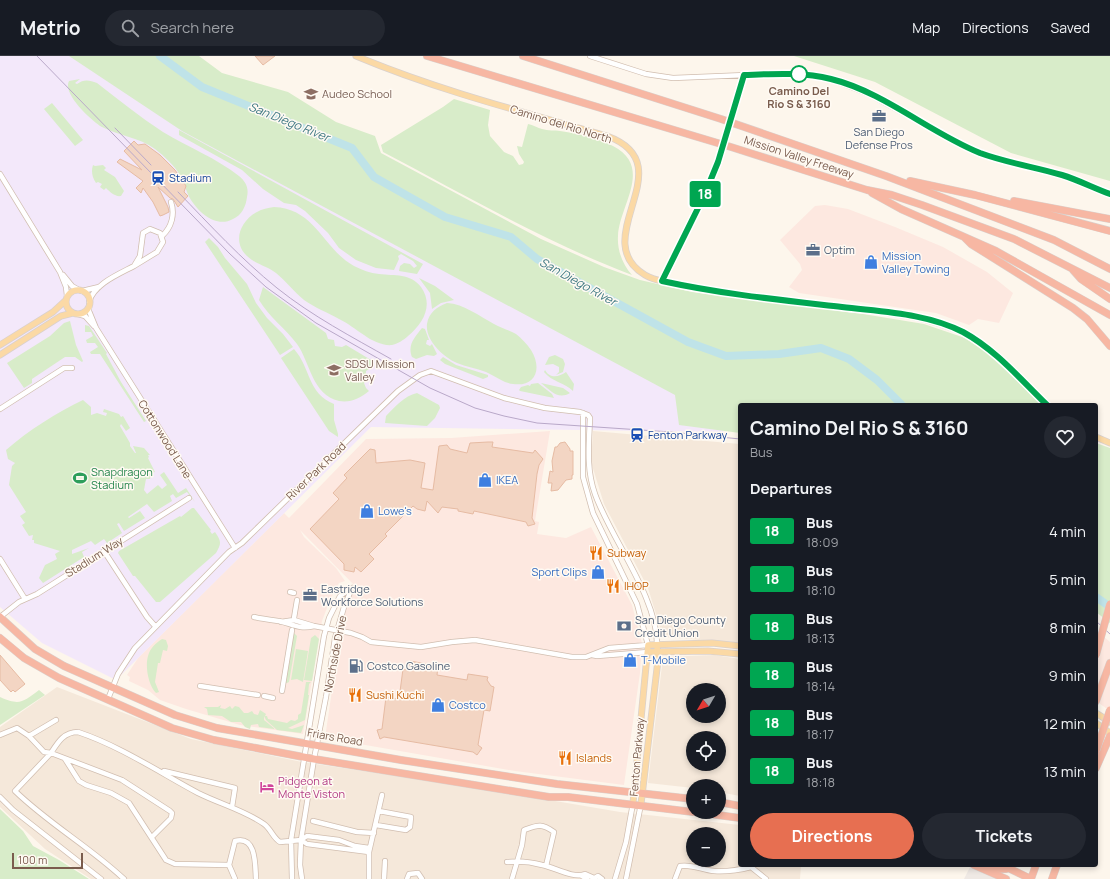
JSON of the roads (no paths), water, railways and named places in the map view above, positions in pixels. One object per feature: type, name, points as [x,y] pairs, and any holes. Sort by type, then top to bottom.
[{"type":"highway","name":"Mission Valley Freeway","points":[[427,56],[731,147],[867,190],[892,195],[979,225],[1014,239],[1110,288]]},
{"type":"highway","name":"Mission Valley Freeway","points":[[523,56],[721,119],[886,176],[1054,240],[1110,269]]},
{"type":"highway","points":[[886,176],[975,195],[1106,229]]},
{"type":"highway","points":[[867,190],[886,202],[965,238],[974,240],[996,250],[1110,315]]},
{"type":"highway","points":[[975,195],[1046,206],[1108,218]]},
{"type":"highway","points":[[965,238],[971,244],[1059,298],[1087,319],[1110,346]]},
{"type":"highway","points":[[1070,267],[1081,279],[1110,299]]},
{"type":"highway","points":[[1098,648],[1110,604]]},
{"type":"highway","name":"Friars Road","points":[[0,617],[25,641],[47,657],[112,688],[175,715],[217,728],[408,761],[556,784],[686,798]]},
{"type":"highway","points":[[0,638],[24,658],[46,672],[172,728],[207,738],[314,759],[549,797],[568,797],[633,803],[686,811]]},
{"type":"highway","points":[[1098,697],[1110,664]]},
{"type":"highway","points":[[1098,745],[1110,710]]},
{"type":"highway","points":[[1098,763],[1110,736]]},
{"type":"highway","points":[[726,803],[738,806]]},
{"type":"highway","points":[[726,816],[738,818]]},
{"type":"highway","points":[[979,867],[1006,879]]},
{"type":"highway","points":[[996,867],[1012,870]]},
{"type":"highway","points":[[1006,867],[1031,879],[1035,867]]},
{"type":"highway","points":[[1052,879],[1056,867]]},
{"type":"main road","name":"Camino del Rio North","points":[[356,56],[398,74],[468,97],[608,136],[624,145],[636,160],[640,175],[638,191],[624,236],[626,253],[629,260],[639,271],[651,279],[719,292],[899,314],[938,322],[963,332],[990,349],[1045,403]]},
{"type":"main road","points":[[0,345],[53,312],[74,291],[80,290],[87,295],[89,304],[86,311],[62,316],[0,355]]},
{"type":"main road","points":[[67,298],[68,308],[76,313]]},
{"type":"main road","points":[[1098,438],[1110,443]]},
{"type":"main road","points":[[648,652],[657,648],[712,643],[738,646]]},
{"type":"main road","points":[[648,645],[657,648],[738,654]]},
{"type":"main road","name":"Fenton Parkway","points":[[633,803],[648,645]]},
{"type":"main road","name":"Fenton Parkway","points":[[641,804],[658,660],[657,648]]},
{"type":"main road","points":[[1098,714],[1110,722]]},
{"type":"main road","points":[[1098,724],[1110,733]]},
{"type":"street","points":[[590,56],[646,74],[666,77],[796,73],[831,79],[869,94],[958,142],[980,152],[1023,166],[1062,175],[1110,194]]},
{"type":"street","points":[[662,281],[704,196],[718,162],[744,75]]},
{"type":"street","points":[[0,174],[60,272],[72,286],[80,290],[100,286]]},
{"type":"street","points":[[162,236],[169,229],[173,218],[174,210],[171,202]]},
{"type":"street","points":[[89,304],[91,296],[100,286],[134,266],[157,252],[163,242],[160,233],[153,229],[143,233],[140,256],[134,266]]},
{"type":"street","points":[[60,272],[66,287],[67,298]]},
{"type":"street","name":"Cottonwood Lane","points":[[89,304],[88,311],[96,328],[235,548]]},
{"type":"street","name":"Cottonwood Lane","points":[[76,313],[85,316],[96,328]]},
{"type":"street","points":[[0,409],[64,368],[72,368]]},
{"type":"street","name":"River Park Road","points":[[108,700],[112,688],[130,655],[155,626],[398,391],[426,372],[436,372],[504,398],[545,408],[583,413]]},
{"type":"street","name":"Fenton Parkway","points":[[648,645],[637,604],[593,513],[583,477],[583,413],[588,415],[590,418],[590,476],[595,494],[602,512],[645,596],[654,625],[657,648]]},
{"type":"street","points":[[584,440],[589,451]]},
{"type":"street","name":"Stadium Way","points":[[0,617],[25,599],[33,596],[189,498]]},
{"type":"street","points":[[104,551],[147,618],[155,626]]},
{"type":"street","points":[[0,559],[25,599]]},
{"type":"street","name":"Northside Drive","points":[[292,879],[291,840],[303,757],[326,628],[329,618],[340,596],[352,588],[337,630],[326,697],[316,745],[301,840],[300,865],[302,879]]},
{"type":"street","points":[[294,618],[297,600]]},
{"type":"street","points":[[254,617],[281,622],[294,620],[362,637],[371,642],[413,647],[475,640],[572,657],[648,652]]},
{"type":"street","points":[[282,691],[285,685],[292,630]]},
{"type":"street","points":[[592,655],[600,650],[608,648],[648,645]]},
{"type":"street","points":[[200,686],[258,695]]},
{"type":"street","points":[[264,696],[273,698]]},
{"type":"street","points":[[29,736],[56,720]]},
{"type":"street","points":[[0,735],[17,728],[29,736],[44,752],[51,753],[122,780],[170,811],[172,813],[171,818],[152,838]]},
{"type":"street","points":[[124,879],[102,859],[34,810],[16,791],[51,753],[62,737],[70,732],[78,732],[159,770],[199,793],[244,812],[264,824],[277,840],[284,842],[301,840],[307,836],[339,840],[369,850]]},
{"type":"street","points":[[65,759],[80,780],[86,784],[111,793],[129,803],[166,860],[175,864],[229,865]]},
{"type":"street","points":[[159,770],[235,788],[232,807]]},
{"type":"street","points":[[369,879],[369,850],[382,795]]},
{"type":"street","points":[[0,797],[13,810],[101,879]]},
{"type":"street","name":"Fenton Parkway","points":[[615,879],[626,842],[633,803]]},
{"type":"street","name":"Fenton Parkway","points":[[626,879],[641,804]]},
{"type":"street","points":[[376,825],[406,830],[410,827],[411,817],[379,810]]},
{"type":"street","points":[[313,822],[357,832],[374,834]]},
{"type":"street","points":[[512,879],[522,844],[524,830],[536,825],[545,825],[554,832],[546,866]]},
{"type":"street","points":[[235,879],[229,865],[234,841],[239,840],[247,843],[254,850],[256,879]]},
{"type":"street","points":[[301,840],[307,844],[349,850],[369,850]]},
{"type":"street","points":[[349,844],[351,848],[349,850]]},
{"type":"street","points":[[384,879],[385,861]]},
{"type":"street","points":[[507,862],[516,861],[546,866],[582,876],[587,879]]},
{"type":"street","points":[[675,879],[680,866],[689,865],[713,871],[733,871],[751,867],[766,879]]},
{"type":"street","points":[[407,879],[409,874],[418,873],[422,879]]},
{"type":"street","points":[[582,876],[585,874],[594,878],[599,876],[602,879]]},
{"type":"waterway","name":"San Diego River","points":[[160,56],[202,87],[352,148],[374,177],[445,217],[511,237],[537,259],[688,342],[726,356],[779,354],[821,348],[849,359],[877,380],[900,403]]},
{"type":"waterway","name":"San Diego River","points":[[1098,598],[1110,607]]},
{"type":"tram line","points":[[37,56],[230,254],[266,287],[316,323],[430,388],[475,408],[537,423],[671,432],[738,439]]},
{"type":"tram line","points":[[115,128],[151,165]]},
{"type":"tram line","points":[[178,192],[238,254],[277,288],[318,317],[391,359]]},
{"type":"tram line","points":[[1098,623],[1110,634]]},
{"type":"place","name":"Camino Del Rio S & 3160","points":[[799,74]]},
{"type":"place","name":"Audeo School","points":[[311,94]]},
{"type":"place","name":"San Diego Defense Pros","points":[[879,116]]},
{"type":"place","name":"Stadium","points":[[158,178]]},
{"type":"place","name":"Optim","points":[[813,250]]},
{"type":"place","name":"Mission Valley Towing","points":[[871,262]]},
{"type":"place","name":"SDSU Mission Valley","points":[[334,370]]},
{"type":"place","name":"Fenton Parkway","points":[[637,435]]},
{"type":"place","name":"Snapdragon Stadium","points":[[80,478]]},
{"type":"place","name":"IKEA","points":[[485,480]]},
{"type":"place","name":"Lowe's","points":[[367,511]]},
{"type":"place","name":"Subway","points":[[596,553]]},
{"type":"place","name":"Sport Clips","points":[[598,572]]},
{"type":"place","name":"IHOP","points":[[613,586]]},
{"type":"place","name":"Eastridge Workforce Solutions","points":[[310,595]]},
{"type":"place","name":"San Diego County Credit Union","points":[[624,626]]},
{"type":"place","name":"T-Mobile","points":[[630,660]]},
{"type":"place","name":"Costco Gasoline","points":[[356,666]]},
{"type":"place","name":"Sushi Kuchi","points":[[355,695]]},
{"type":"place","name":"Costco","points":[[438,705]]},
{"type":"place","name":"Islands","points":[[565,758]]},
{"type":"place","name":"Pidgeon at Monte Viston","points":[[267,787]]}]
